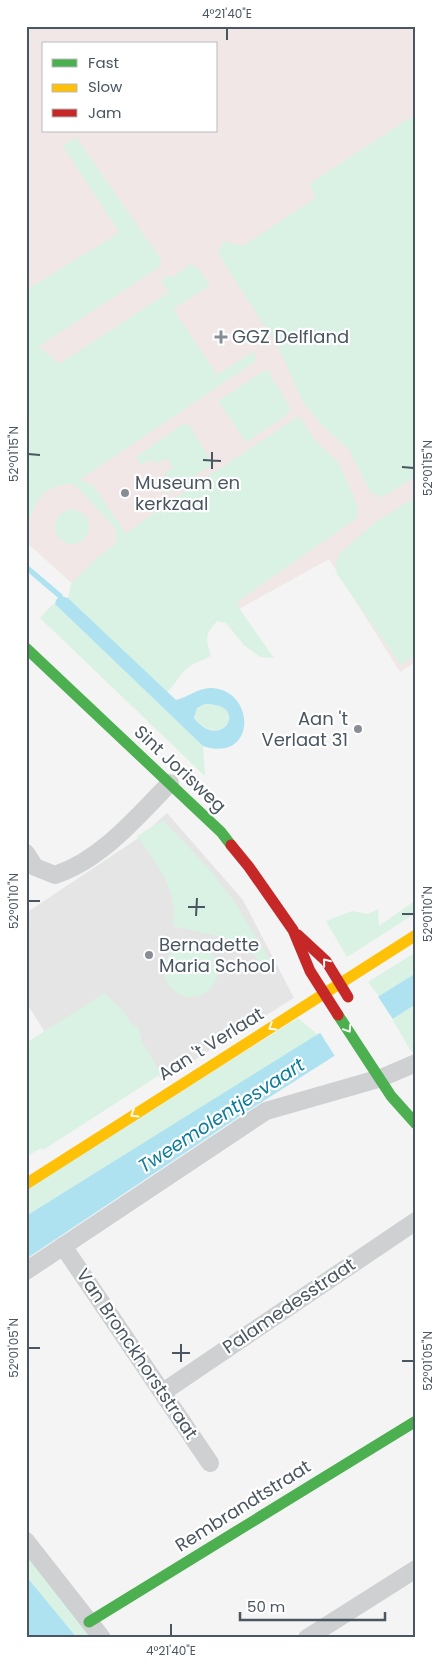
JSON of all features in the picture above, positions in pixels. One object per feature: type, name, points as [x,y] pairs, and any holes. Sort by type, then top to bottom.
[{"type":"street","name":"Sint Jorisweg","points":[[26,648],[221,832],[249,867],[293,930],[326,961],[352,1003]]},
{"type":"street","points":[[26,853],[35,867],[55,875],[68,871],[92,856],[136,820],[170,784]]},
{"type":"street","name":"Sint Jorisweg","points":[[293,930],[310,971],[361,1049],[392,1073],[391,1096],[416,1123]]},
{"type":"street","name":"Aan 't Verlaat","points":[[26,1184],[416,935]]},
{"type":"street","points":[[26,1271],[266,1111],[392,1073],[416,1063]]},
{"type":"street","points":[[407,1096],[416,1123]]},
{"type":"street","name":"Palamedesstraat","points":[[163,1392],[416,1221]]},
{"type":"street","name":"Van Bronckhorststraat","points":[[63,1246],[210,1463]]},
{"type":"street","name":"Rembrandtstraat","points":[[89,1622],[416,1421]]},
{"type":"street","points":[[26,1541],[102,1638]]},
{"type":"street","points":[[307,1638],[416,1569]]},
{"type":"shaded area","name":"GGZ Delfland","points":[[26,26],[416,26],[416,662],[400,672],[329,559],[151,658],[144,648],[26,542]]},
{"type":"shaded area","name":"Bernadette Maria School","points":[[167,813],[243,900],[294,998],[162,1080],[101,1000],[46,1034],[26,1002],[26,913],[140,837]]},
{"type":"green space","points":[[416,114],[416,477],[382,497],[371,493],[349,450],[321,424],[303,402],[279,349],[218,253],[223,241],[243,246],[316,198],[309,184]]},
{"type":"green space","points":[[76,137],[160,258],[161,266],[39,346],[59,364],[169,292],[161,281],[168,275],[172,278],[191,264],[199,269],[210,285],[173,309],[217,375],[254,351],[256,361],[79,480],[93,485],[126,534],[163,506],[299,416],[316,442],[339,463],[358,507],[357,518],[238,601],[239,608],[274,658],[260,657],[244,645],[226,623],[217,621],[207,637],[211,655],[189,667],[167,692],[68,598],[71,584],[97,558],[116,543],[116,529],[74,484],[54,487],[41,496],[26,529],[26,290],[119,232],[63,146]]},
{"type":"green space","points":[[267,369],[290,408],[288,414],[246,442],[218,401]]},
{"type":"green space","points":[[183,424],[189,425],[213,464],[166,494],[161,486],[166,482],[164,479],[166,472],[173,468],[167,458],[160,462],[153,462],[150,459],[141,465],[136,457]]},
{"type":"green space","points":[[416,497],[416,655],[401,665],[337,574],[335,564],[340,553],[377,521]]},
{"type":"green space","points":[[72,510],[84,515],[89,527],[84,539],[72,544],[60,539],[55,527],[60,515]]},
{"type":"green space","points":[[55,604],[203,746],[205,776],[40,618]]},
{"type":"green space","points":[[205,704],[219,706],[227,711],[229,718],[227,724],[222,729],[214,730],[204,727],[194,717],[197,708]]},
{"type":"green space","points":[[163,820],[210,870],[233,900],[275,968],[266,974],[247,943],[173,926],[174,912],[169,888],[158,867],[137,836]]},
{"type":"green space","points":[[416,900],[416,913],[347,957],[326,921],[352,911],[368,914],[378,909],[379,926]]},
{"type":"green space","points":[[186,943],[196,943],[206,947],[214,955],[218,970],[214,985],[206,993],[196,997],[186,997],[176,993],[168,985],[164,975],[164,965],[168,955],[176,947]]},
{"type":"green space","points":[[416,952],[416,973],[379,996],[368,982]]},
{"type":"green space","points":[[105,993],[122,1009],[129,1021],[139,1029],[142,1042],[161,1074],[43,1150],[41,1148],[26,1157],[26,1043]]},
{"type":"green space","points":[[416,1004],[416,1052],[411,1051],[392,1019]]},
{"type":"green space","points":[[298,1018],[318,1035],[26,1216],[26,1189]]},
{"type":"green space","points":[[26,1555],[94,1638],[77,1638],[26,1576]]},
{"type":"water","points":[[60,596],[68,598],[176,700],[208,688],[227,692],[237,701],[243,712],[244,725],[241,736],[233,745],[220,749],[203,746],[55,604]],"holes":[[[205,704],[219,706],[227,711],[229,718],[227,724],[222,729],[214,731],[204,727],[194,718],[197,708]]]},
{"type":"water","name":"Tweemolentjesvaart","points":[[416,973],[416,1004],[240,1116],[26,1259],[26,1216]]},
{"type":"water","points":[[26,1576],[77,1638],[26,1638]]},
{"type":"pier","points":[[377,995],[394,1021],[336,1058],[319,1031]]},
{"type":"waterway","points":[[26,567],[60,596]]},
{"type":"traffic: fast","points":[[26,648],[221,832],[231,845]]},
{"type":"traffic: fast","points":[[338,1015],[391,1096],[416,1124]]},
{"type":"traffic: fast","points":[[89,1622],[416,1421]]},
{"type":"traffic: slow","points":[[26,1184],[416,935]]},
{"type":"traffic: jam","points":[[231,845],[249,867],[293,930],[310,971],[338,1015]]},
{"type":"traffic: jam","points":[[298,935],[326,961],[348,997]]},
{"type":"place","name":"GGZ Delfland","points":[[221,337]]},
{"type":"place","name":"Museum en kerkzaal","points":[[125,493]]},
{"type":"place","name":"Aan 't Verlaat 31","points":[[358,729]]},
{"type":"place","name":"Bernadette Maria School","points":[[149,955]]}]
